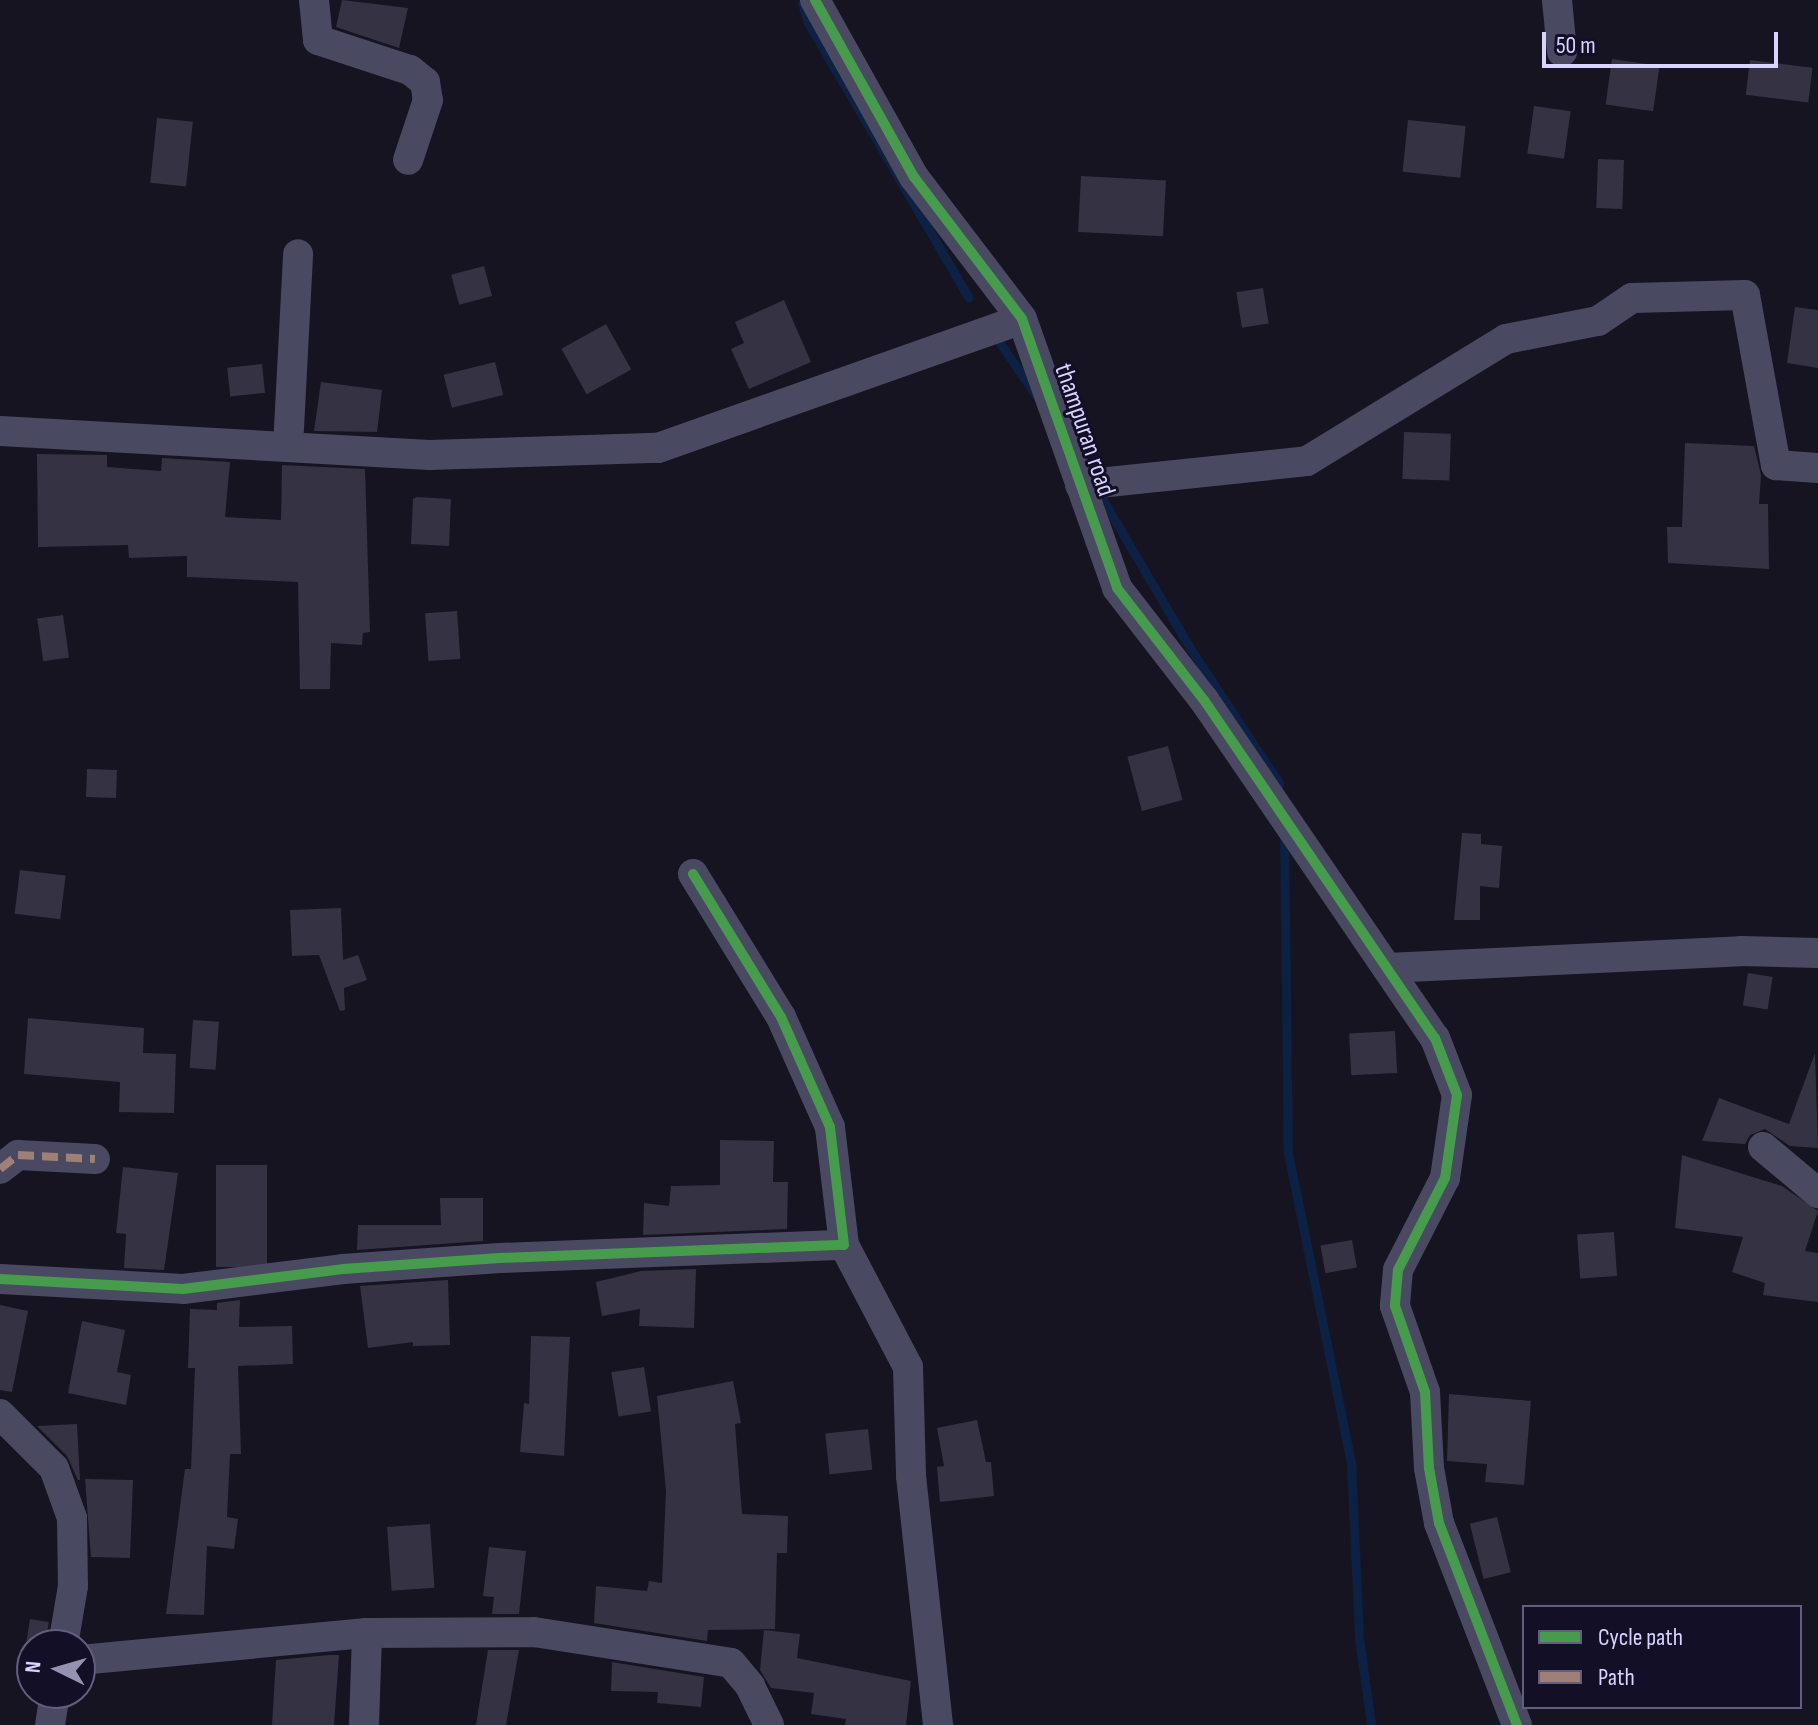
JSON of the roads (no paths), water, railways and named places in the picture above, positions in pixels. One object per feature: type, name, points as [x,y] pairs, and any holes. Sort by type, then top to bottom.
[{"type":"street","points":[[314,0],[318,40],[410,70],[425,82],[428,100],[408,160]]},
{"type":"street","name":"thampuran road","points":[[815,0],[914,177],[1022,319],[1117,588],[1204,700],[1435,1038],[1457,1095],[1445,1178],[1398,1270],[1395,1306],[1425,1392],[1429,1468],[1439,1523],[1517,1725]]},
{"type":"street","points":[[1557,0],[1562,52]]},
{"type":"street","points":[[288,447],[298,254]]},
{"type":"street","points":[[1082,485],[1115,479],[1307,461],[1506,339],[1598,321],[1632,298],[1745,295],[1776,465],[1818,468]]},
{"type":"street","points":[[0,431],[429,455],[658,448],[1022,319]]},
{"type":"street","points":[[693,874],[781,1017],[830,1127],[844,1245],[908,1367],[911,1476],[938,1725]]},
{"type":"street","points":[[1387,968],[1741,951],[1818,953]]},
{"type":"street","points":[[1763,1147],[1818,1193]]},
{"type":"street","points":[[0,1169],[18,1155],[95,1159]]},
{"type":"street","points":[[0,1279],[183,1289],[343,1269],[500,1258],[844,1245]]},
{"type":"street","points":[[0,1414],[54,1468],[72,1518],[73,1586],[66,1629]]},
{"type":"street","points":[[96,1658],[367,1633],[534,1632],[731,1663],[750,1686],[769,1725]]},
{"type":"street","points":[[364,1725],[367,1633]]},
{"type":"waterway","points":[[802,3],[807,21],[968,297]]},
{"type":"waterway","points":[[998,340],[1037,397]]},
{"type":"waterway","points":[[1097,490],[1190,648],[1279,783]]},
{"type":"waterway","points":[[1284,833],[1288,1153],[1351,1462],[1359,1638],[1371,1725]]}]
